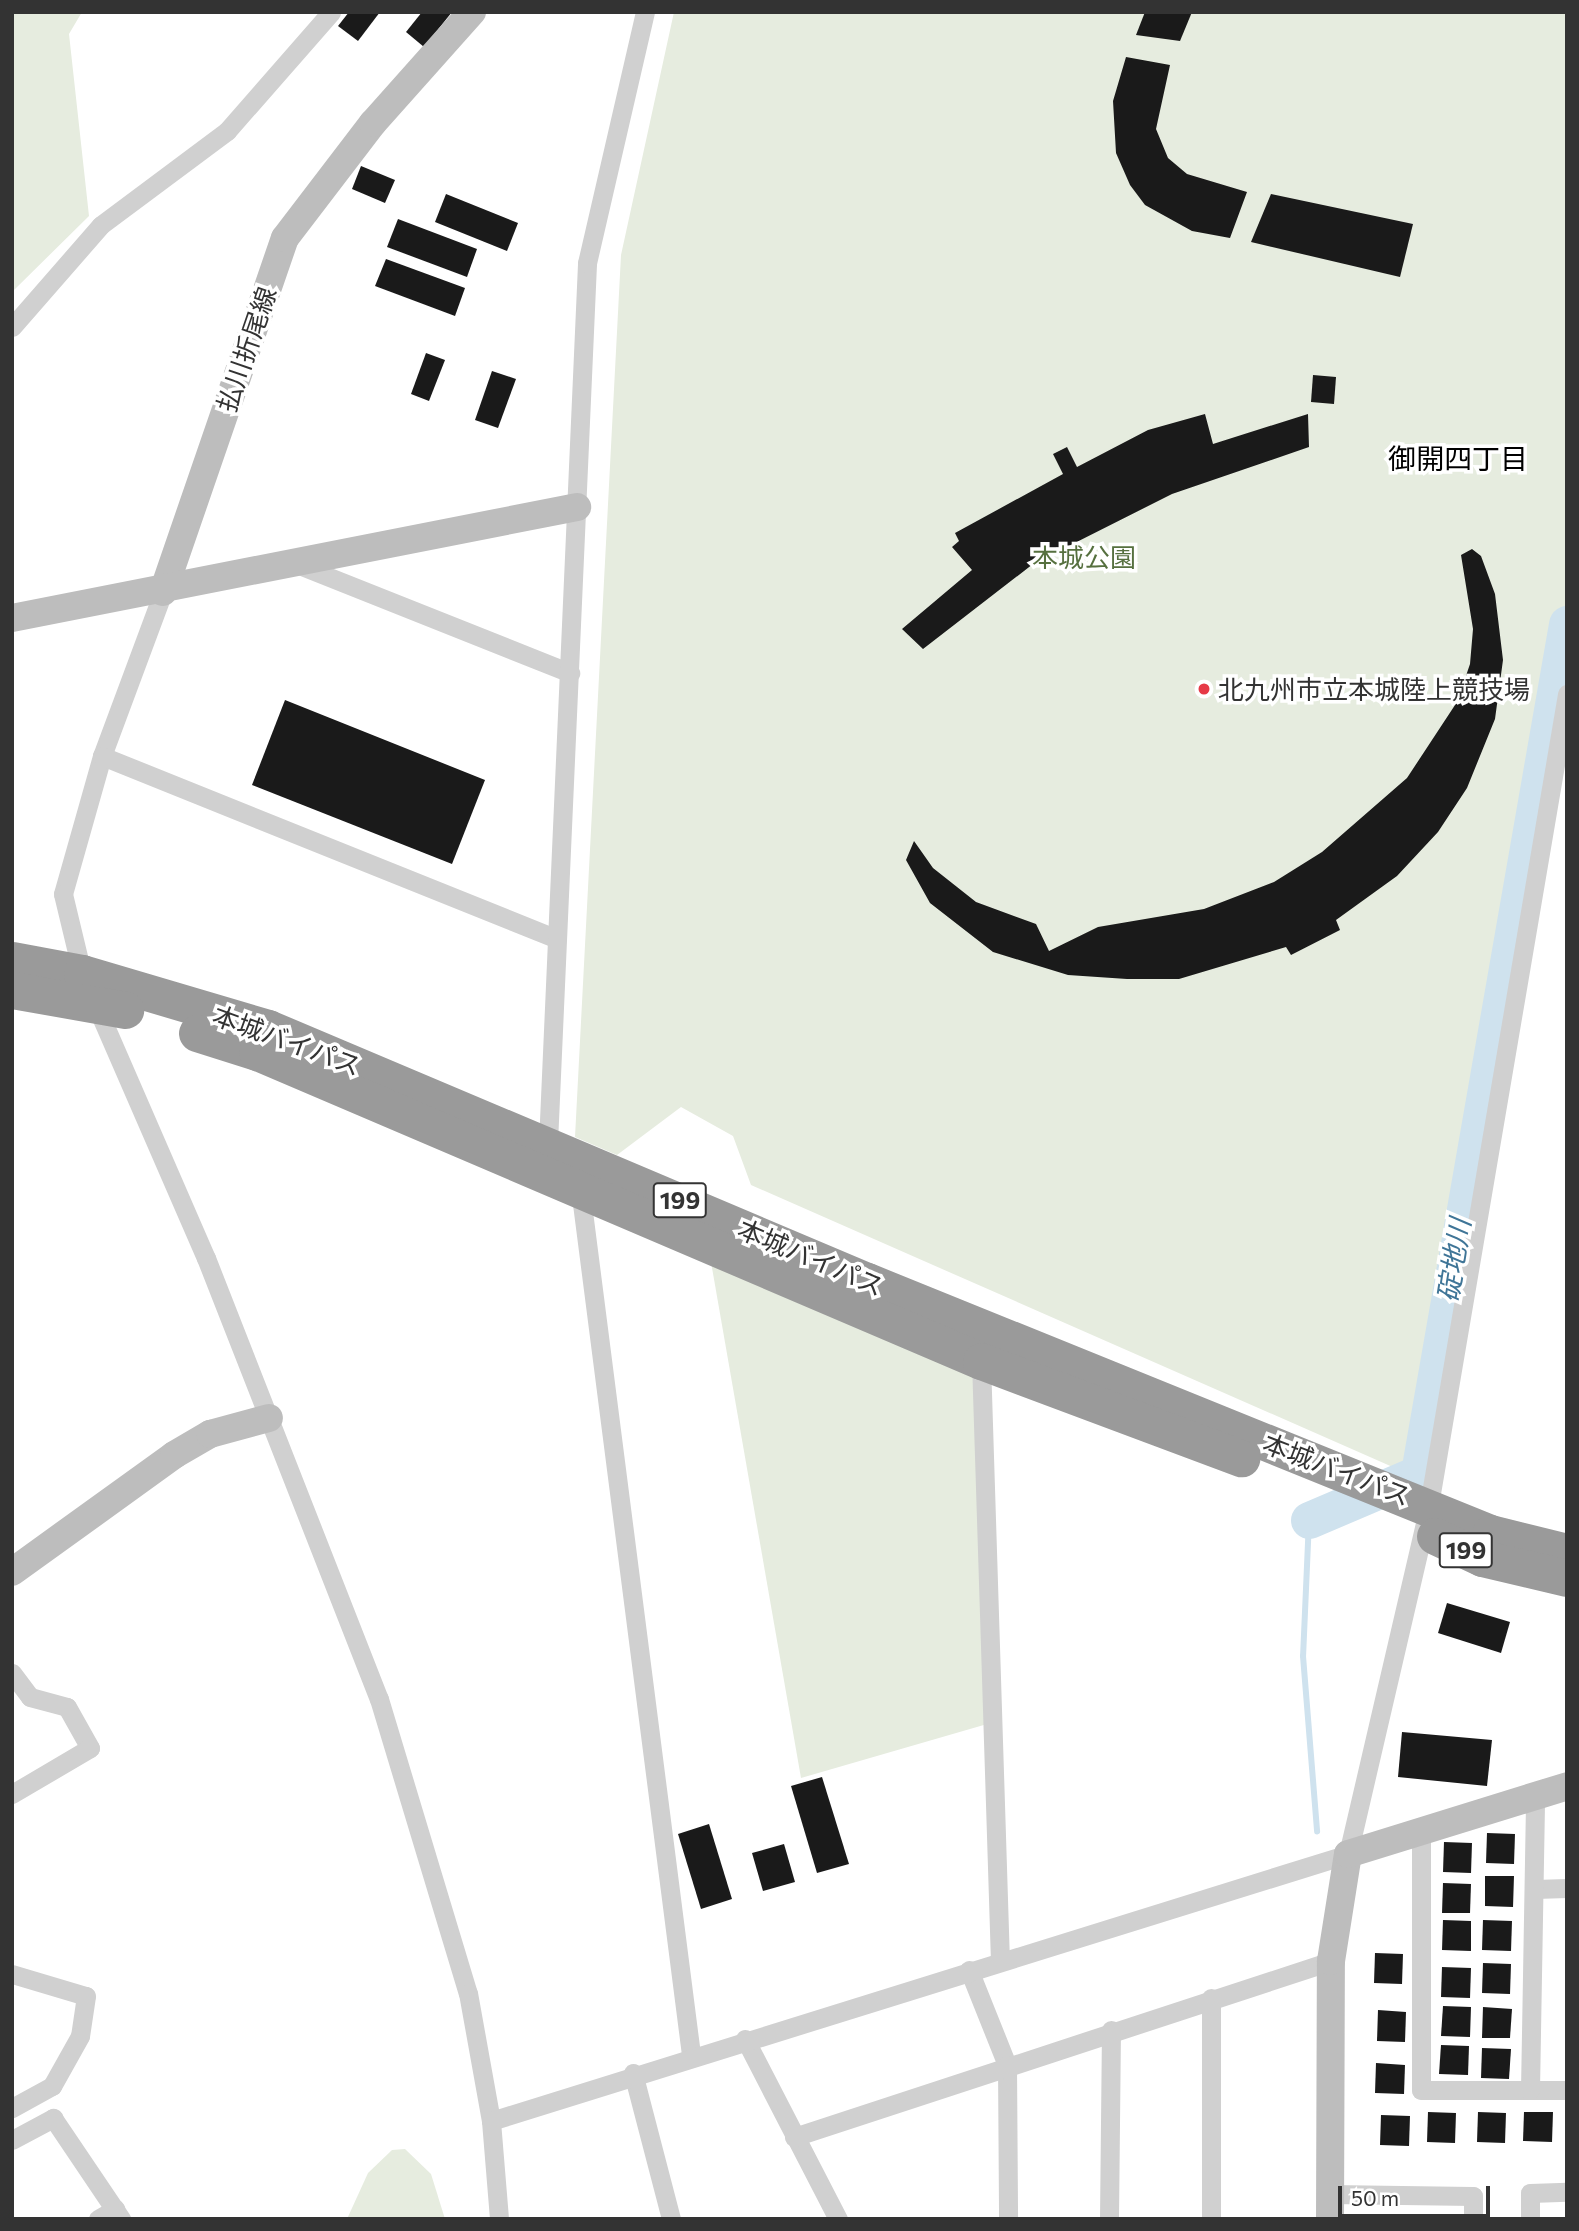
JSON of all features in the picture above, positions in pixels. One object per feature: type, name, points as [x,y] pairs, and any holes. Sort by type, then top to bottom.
[{"type":"highway","name":"本城バイパス","points":[[12,960],[257,1052],[981,1361],[1335,1481],[1371,1506],[1567,1552]]},
{"type":"highway","name":"本城バイパス","points":[[12,990],[89,987],[268,1028],[548,1143],[1335,1481],[1425,1517],[1482,1558],[1567,1578]]},
{"type":"street","points":[[12,327],[101,225],[228,131],[331,12]]},
{"type":"street","name":"払川折尾線","points":[[163,592],[285,238],[365,133],[472,12]]},
{"type":"street","points":[[548,1143],[587,263],[645,12]]},
{"type":"street","points":[[12,618],[163,592],[577,507]]},
{"type":"street","points":[[299,565],[569,673]]},
{"type":"street","points":[[163,592],[102,756],[63,894],[89,987],[269,1418],[386,1723],[468,1993],[491,2121],[499,2219]]},
{"type":"street","points":[[1473,2219],[1472,2196],[1330,2207],[1331,1961],[1348,1854],[1425,1517],[1567,694]]},
{"type":"street","points":[[102,756],[558,939]]},
{"type":"street","points":[[580,1188],[691,2054]]},
{"type":"street","points":[[981,1361],[999,1961]]},
{"type":"street","points":[[12,1572],[174,1455],[210,1434],[269,1418]]},
{"type":"street","points":[[12,1673],[30,1697],[67,1706],[90,1748],[12,1794]]},
{"type":"street","points":[[491,2121],[691,2054],[1567,1786]]},
{"type":"street","points":[[1530,2090],[1535,1796]]},
{"type":"street","points":[[1421,1830],[1422,2090],[1567,2090]]},
{"type":"street","points":[[1535,1889],[1567,1888]]},
{"type":"street","points":[[794,2137],[1111,2030],[1331,1961]]},
{"type":"street","points":[[969,1970],[1007,2065],[1008,2219]]},
{"type":"street","points":[[12,1974],[86,1996],[80,2036],[52,2086],[12,2108]]},
{"type":"street","points":[[1211,1998],[1211,2219]]},
{"type":"street","points":[[1109,2219],[1111,2030]]},
{"type":"street","points":[[745,2039],[838,2219]]},
{"type":"street","points":[[633,2073],[671,2219]]},
{"type":"street","points":[[12,2140],[53,2118],[111,2216]]},
{"type":"street","points":[[1530,2219],[1530,2193],[1567,2192]]},
{"type":"green space","points":[[12,12],[82,12],[69,34],[89,216],[12,292]]},
{"type":"green space","name":"本城公園","points":[[674,12],[1567,12],[1567,598],[1415,1462],[1404,1472],[751,1185],[733,1136],[681,1107],[617,1155],[575,1137],[621,255]]},
{"type":"green space","points":[[711,1262],[977,1377],[1001,1720],[801,1778]]},
{"type":"green space","points":[[405,2149],[431,2174],[445,2219],[347,2219],[368,2173],[392,2150]]},
{"type":"building","points":[[349,12],[380,12],[358,41],[338,26]]},
{"type":"building","points":[[422,12],[452,12],[424,47],[406,32]]},
{"type":"building","points":[[1145,12],[1192,12],[1180,41],[1136,35]]},
{"type":"building","points":[[1126,57],[1170,65],[1156,129],[1168,158],[1187,174],[1247,192],[1230,238],[1192,231],[1145,205],[1130,185],[1116,153],[1113,101]]},
{"type":"building","points":[[361,166],[395,180],[385,203],[352,189]]},
{"type":"building","points":[[446,194],[518,223],[507,251],[435,222]]},
{"type":"building","points":[[1271,194],[1413,224],[1400,277],[1251,242]]},
{"type":"building","points":[[398,219],[477,249],[467,277],[387,247]]},
{"type":"building","points":[[386,259],[465,288],[455,316],[375,286]]},
{"type":"building","points":[[426,353],[445,360],[429,401],[411,394]]},
{"type":"building","points":[[492,371],[516,379],[498,428],[475,420]]},
{"type":"building","points":[[1313,375],[1336,377],[1334,404],[1311,402]]},
{"type":"building","points":[[1205,414],[1213,444],[1308,414],[1309,447],[1172,494],[1033,564],[923,649],[902,629],[972,570],[952,547],[959,541],[955,533],[1063,474],[1053,454],[1067,447],[1077,467],[1148,430]]},
{"type":"building","points":[[1472,549],[1481,556],[1495,594],[1503,660],[1495,719],[1467,788],[1438,832],[1397,876],[1336,920],[1340,930],[1291,955],[1286,947],[1179,979],[1127,979],[1068,975],[993,952],[930,903],[906,860],[914,841],[933,868],[976,902],[1036,924],[1049,951],[1098,927],[1204,909],[1274,882],[1322,852],[1407,778],[1457,702],[1470,664],[1473,629],[1461,555]]},
{"type":"building","points":[[285,700],[485,780],[452,864],[252,785]]},
{"type":"building","points":[[1447,1603],[1510,1622],[1501,1653],[1438,1633]]},
{"type":"building","points":[[1402,1732],[1492,1740],[1487,1786],[1398,1777]]},
{"type":"building","points":[[822,1777],[849,1864],[817,1873],[791,1786]]},
{"type":"building","points":[[709,1824],[732,1899],[701,1909],[678,1834]]},
{"type":"building","points":[[1487,1833],[1515,1834],[1514,1864],[1486,1863]]},
{"type":"building","points":[[1444,1842],[1472,1843],[1471,1873],[1443,1872]]},
{"type":"building","points":[[784,1844],[795,1882],[763,1891],[752,1853]]},
{"type":"building","points":[[1485,1876],[1514,1876],[1513,1907],[1485,1906]]},
{"type":"building","points":[[1443,1883],[1471,1884],[1470,1913],[1442,1913]]},
{"type":"building","points":[[1443,1920],[1471,1921],[1471,1951],[1442,1950]]},
{"type":"building","points":[[1483,1920],[1512,1921],[1511,1951],[1482,1950]]},
{"type":"building","points":[[1375,1953],[1403,1954],[1402,1984],[1374,1983]]},
{"type":"building","points":[[1483,1963],[1511,1964],[1510,1994],[1482,1993]]},
{"type":"building","points":[[1442,1967],[1471,1968],[1470,1998],[1441,1997]]},
{"type":"building","points":[[1443,2006],[1471,2007],[1470,2037],[1441,2036]]},
{"type":"building","points":[[1483,2007],[1512,2009],[1510,2038],[1482,2038]]},
{"type":"building","points":[[1378,2010],[1406,2012],[1405,2042],[1377,2041]]},
{"type":"building","points":[[1441,2045],[1469,2046],[1468,2075],[1439,2074]]},
{"type":"building","points":[[1482,2048],[1511,2049],[1509,2079],[1481,2078]]},
{"type":"building","points":[[1376,2063],[1405,2065],[1404,2094],[1375,2093]]},
{"type":"building","points":[[1428,2112],[1456,2113],[1455,2143],[1427,2142]]},
{"type":"building","points":[[1478,2112],[1506,2113],[1505,2143],[1477,2142]]},
{"type":"building","points":[[1524,2112],[1553,2112],[1552,2142],[1523,2141]]},
{"type":"building","points":[[1381,2115],[1410,2116],[1409,2146],[1380,2145]]},
{"type":"waterway","name":"碇地川","points":[[1309,1520],[1419,1473],[1567,624]]},
{"type":"waterway","name":"碇地川","points":[[1309,1520],[1303,1656],[1317,1831]]},
{"type":"place","name":"北九州市立本城陸上競技場","points":[[1204,689]]},
{"type":"district","name":"御開四丁目","points":[[1458,458]]}]
